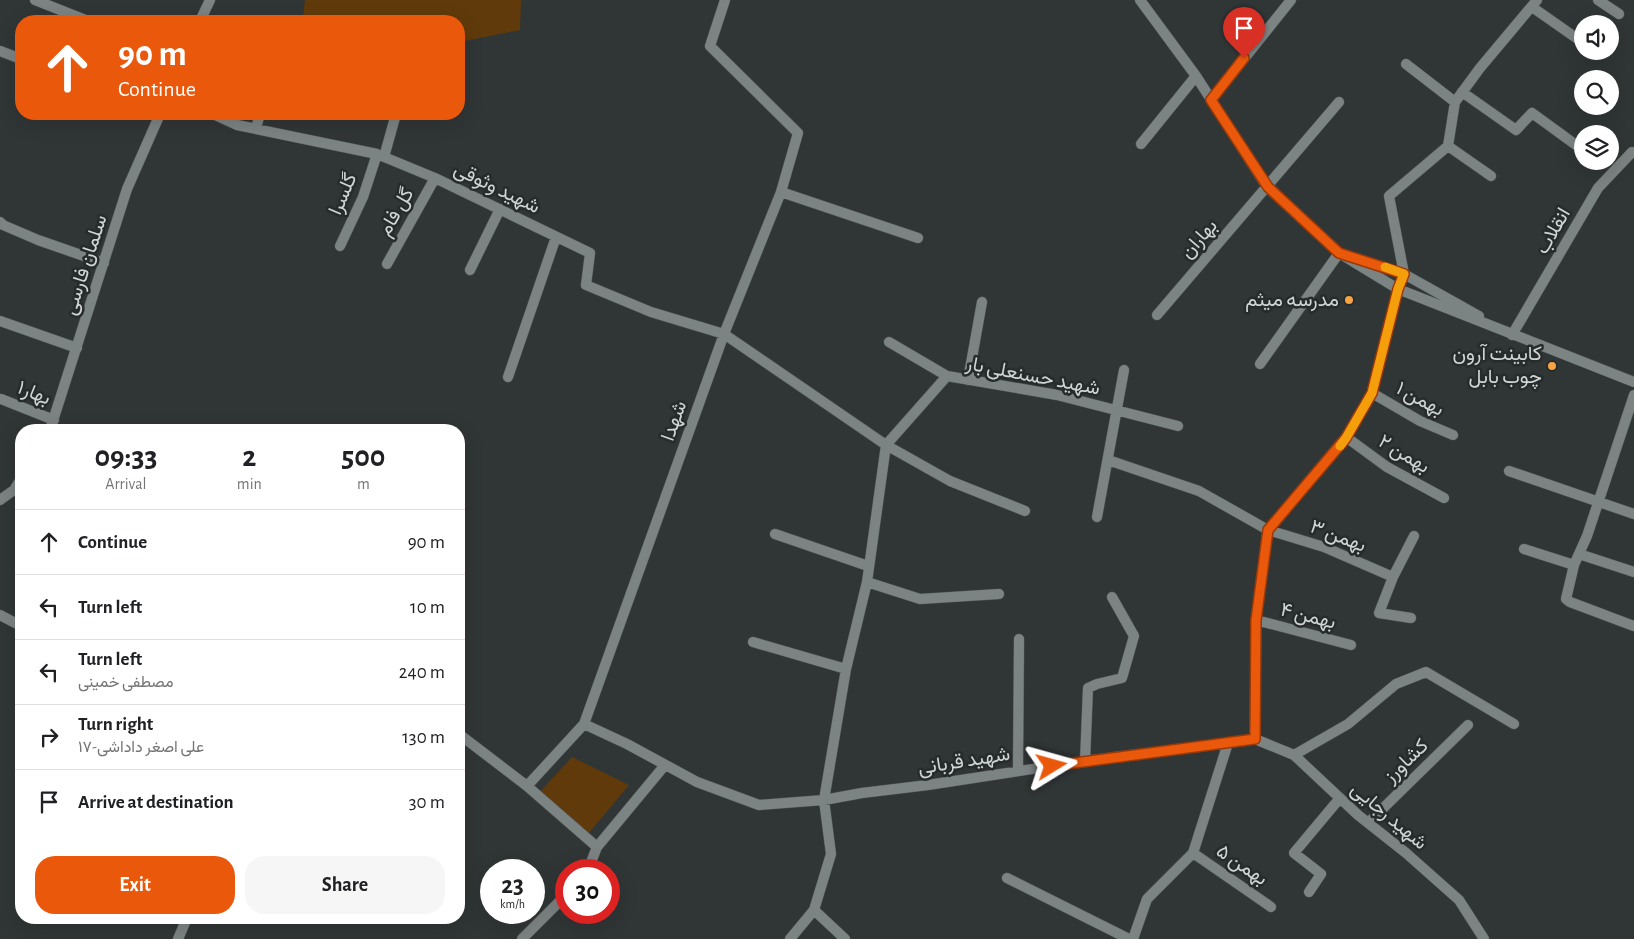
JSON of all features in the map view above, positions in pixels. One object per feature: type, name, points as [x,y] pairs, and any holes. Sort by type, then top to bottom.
[{"type":"street","points":[[35,0],[73,15]]},
{"type":"street","points":[[203,15],[210,0]]},
{"type":"street","name":"شهدا","points":[[527,786],[584,724],[724,334],[781,192],[798,133],[710,46],[725,0]]},
{"type":"street","points":[[1211,100],[1291,0]]},
{"type":"street","points":[[1598,0],[1619,14]]},
{"type":"street","points":[[1142,1],[1196,76],[1268,187],[1339,253],[1398,289],[1634,382]]},
{"type":"street","points":[[1255,739],[1256,620],[1268,530],[1346,438],[1372,393],[1398,289],[1404,274],[1389,196],[1448,146],[1455,102],[1480,68],[1534,4],[1574,36]]},
{"type":"street","points":[[0,51],[15,57]]},
{"type":"street","points":[[1406,64],[1455,102]]},
{"type":"street","points":[[1141,144],[1196,76]]},
{"type":"street","points":[[1462,92],[1516,130],[1532,113],[1574,144]]},
{"type":"street","name":"بهاران","points":[[1157,315],[1339,102]]},
{"type":"street","name":"سلمان فارسی","points":[[52,424],[127,189],[157,120]]},
{"type":"street","name":"شهید وثوقی","points":[[226,120],[237,125],[381,155],[436,178],[590,253],[586,285],[652,312],[724,334]]},
{"type":"street","points":[[256,128],[258,120]]},
{"type":"street","name":"گلسرا","points":[[340,246],[381,155],[394,120]]},
{"type":"street","points":[[1448,146],[1491,176]]},
{"type":"street","name":"انقلاب","points":[[1512,335],[1598,188],[1632,152],[1634,153]]},
{"type":"street","name":"گل فام","points":[[387,264],[436,178]]},
{"type":"street","points":[[781,192],[918,238]]},
{"type":"street","points":[[470,270],[500,209]]},
{"type":"street","points":[[0,222],[38,240],[104,263]]},
{"type":"street","points":[[508,377],[556,237]]},
{"type":"street","points":[[1339,253],[1404,274],[1512,335]]},
{"type":"street","points":[[1260,364],[1339,253]]},
{"type":"street","points":[[968,380],[982,302]]},
{"type":"street","points":[[0,321],[77,348]]},
{"type":"street","points":[[724,334],[886,445],[950,481],[1025,511]]},
{"type":"street","name":"شهید حسنعلی بار","points":[[889,342],[947,376],[1057,395],[1178,426]]},
{"type":"street","points":[[1097,517],[1124,370]]},
{"type":"street","points":[[790,939],[814,910],[831,854],[824,800],[846,669],[867,582],[886,445],[947,376]]},
{"type":"street","name":"بهمن ۱","points":[[1372,393],[1420,421],[1453,435]]},
{"type":"street","points":[[1634,395],[1599,501],[1574,565],[1566,599],[1634,626]]},
{"type":"street","name":"بهار۱","points":[[1,399],[50,424]]},
{"type":"street","name":"بهمن ۲","points":[[1346,438],[1387,466],[1444,498]]},
{"type":"street","name":"بهمن ۳","points":[[1108,460],[1199,491],[1268,530],[1324,547],[1393,577]]},
{"type":"street","points":[[1509,471],[1634,514]]},
{"type":"street","points":[[0,500],[15,488]]},
{"type":"street","points":[[775,534],[868,566]]},
{"type":"street","points":[[1411,618],[1379,613],[1393,577],[1414,536]]},
{"type":"street","points":[[1524,549],[1574,565]]},
{"type":"street","points":[[1579,554],[1634,572]]},
{"type":"street","points":[[867,582],[920,600],[999,594]]},
{"type":"street","points":[[1085,761],[1088,688],[1122,678],[1134,636],[1112,597]]},
{"type":"street","points":[[0,615],[15,623]]},
{"type":"street","name":"بهمن ۴","points":[[1256,620],[1351,644]]},
{"type":"street","points":[[1018,770],[1019,639]]},
{"type":"street","points":[[753,642],[846,669]]},
{"type":"street","points":[[1294,755],[1348,724],[1396,684],[1426,672],[1514,724]]},
{"type":"street","name":"شهید قربانی","points":[[584,724],[627,744],[697,782],[759,804],[824,800],[1018,770],[1255,739]]},
{"type":"street","name":"کشاورز","points":[[1368,823],[1468,725]]},
{"type":"street","points":[[465,739],[527,786],[596,847]]},
{"type":"street","name":"شهید رجایی","points":[[1255,739],[1294,755],[1368,823],[1406,853],[1458,900],[1484,939]]},
{"type":"street","points":[[1133,939],[1147,899],[1193,853],[1228,743]]},
{"type":"street","points":[[592,859],[596,847],[665,765]]},
{"type":"street","points":[[1309,892],[1321,874],[1294,854],[1340,798]]},
{"type":"street","name":"بهمن ۵","points":[[1193,853],[1271,906]]},
{"type":"street","points":[[1006,878],[1128,939]]},
{"type":"street","points":[[522,939],[555,906]]},
{"type":"street","points":[[814,910],[844,939]]},
{"type":"street","points":[[178,939],[184,924]]},
{"type":"shaded area","points":[[305,0],[521,0],[520,30],[465,41],[465,15],[303,15]]},
{"type":"shaded area","points":[[572,757],[629,785],[583,840],[537,795]]},
{"type":"slow traffic","points":[[1340,446],[1372,393],[1398,289],[1404,274],[1385,267]]},
{"type":"place","name":"مدرسه میثم","points":[[1349,300]]},
{"type":"place","name":"کابینت آرون چوب بابل","points":[[1552,366]]},
{"type":"route","points":[[1052,766],[1255,739],[1256,620],[1268,530],[1346,438],[1372,393],[1398,289],[1404,274],[1339,253],[1268,187],[1211,100],[1244,58]]}]
